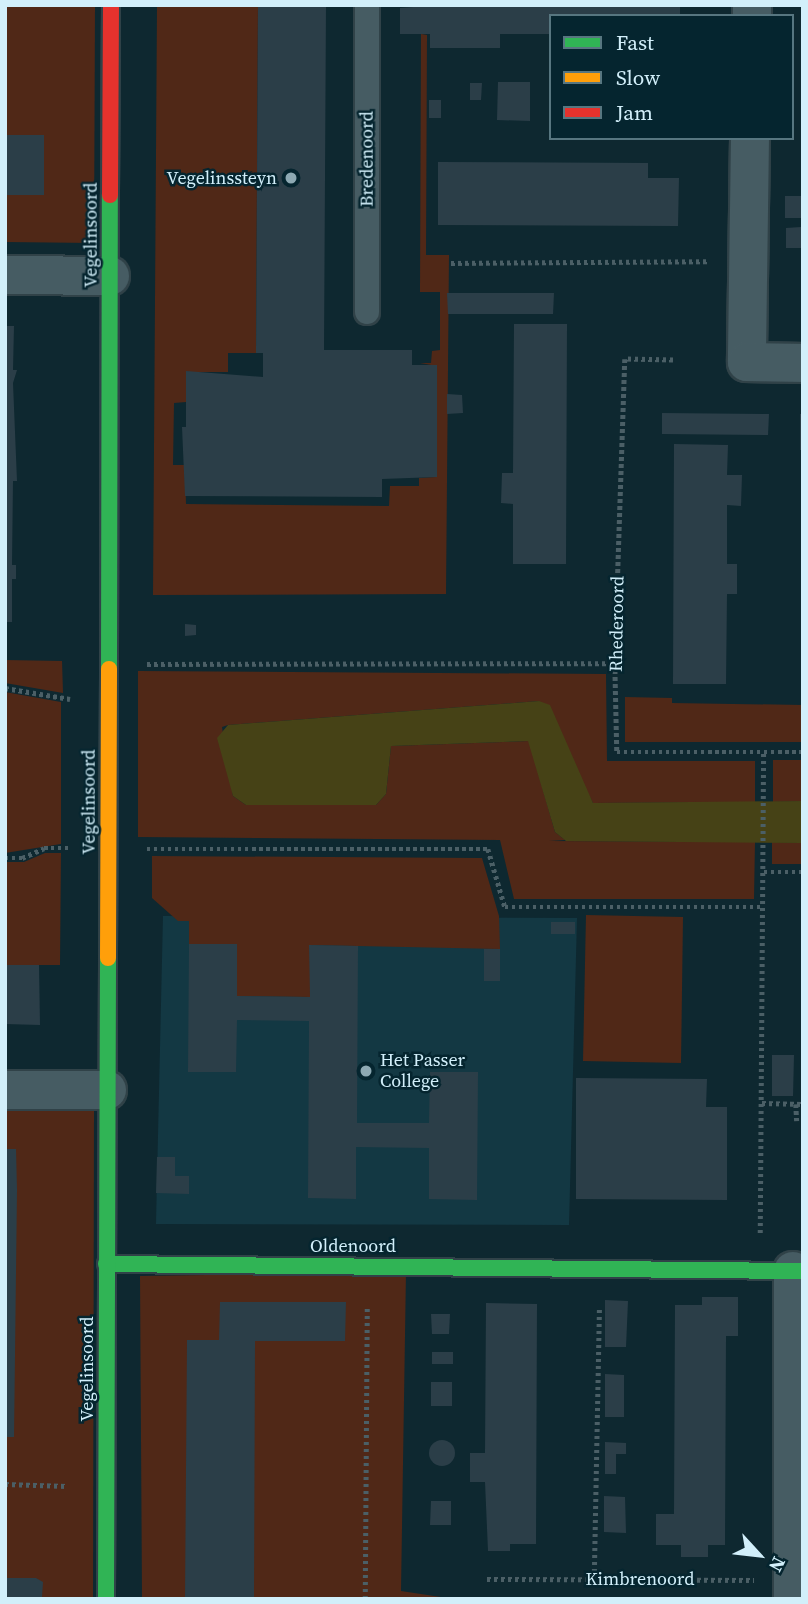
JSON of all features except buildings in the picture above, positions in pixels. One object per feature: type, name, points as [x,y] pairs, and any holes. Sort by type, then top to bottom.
[{"type":"street","name":"Vegelinsoord","points":[[106,1599],[111,5]]},
{"type":"street","points":[[750,140],[747,362],[803,363]]},
{"type":"street","points":[[5,275],[110,276]]},
{"type":"street","points":[[5,1090],[107,1090]]},
{"type":"street","name":"Oldenoord","points":[[106,1264],[785,1270]]},
{"type":"street","points":[[785,1270],[793,1590]]},
{"type":"lane","name":"Bredenoord","points":[[367,312],[368,5]]},
{"type":"path","points":[[451,263],[749,262]]},
{"type":"path","name":"Rhederoord","points":[[673,360],[625,359],[615,663],[617,752],[803,752]]},
{"type":"path","points":[[109,664],[615,663]]},
{"type":"path","points":[[5,688],[109,706]]},
{"type":"path","points":[[763,753],[762,1103],[785,1270]]},
{"type":"path","points":[[5,858],[22,858],[44,848],[488,849],[505,907],[764,907]]},
{"type":"path","points":[[764,872],[803,872]]},
{"type":"path","points":[[762,1103],[800,1104],[797,1121]]},
{"type":"path","points":[[365,1599],[367,1265]]},
{"type":"path","points":[[594,1579],[600,1267]]},
{"type":"path","points":[[5,1484],[106,1487]]},
{"type":"path","name":"Kimbrenoord","points":[[487,1579],[594,1579],[793,1590]]},
{"type":"shaded area","points":[[5,5],[95,5],[94,243],[5,242]]},
{"type":"shaded area","points":[[157,5],[258,5],[256,353],[228,353],[228,372],[186,372],[186,402],[174,403],[173,465],[185,465],[186,504],[389,506],[390,486],[419,486],[419,478],[436,477],[437,366],[420,363],[431,363],[432,351],[440,350],[440,292],[420,292],[421,34],[427,35],[426,255],[449,255],[446,594],[153,595]]},
{"type":"shaded area","points":[[5,660],[62,661],[63,693],[5,683]]},
{"type":"shaded area","points":[[138,671],[606,674],[607,761],[755,761],[755,802],[593,803],[539,701],[228,725],[222,727],[233,796],[246,805],[376,805],[386,794],[391,746],[529,741],[555,832],[565,840],[549,841],[755,842],[754,899],[514,899],[500,840],[138,837]]},
{"type":"shaded area","points":[[5,692],[61,702],[61,844],[5,853]]},
{"type":"shaded area","points":[[625,697],[672,698],[672,703],[803,705],[803,742],[625,742]]},
{"type":"shaded area","points":[[539,701],[550,705],[593,803],[803,801],[803,843],[566,841],[555,832],[528,741],[391,746],[386,794],[376,805],[246,805],[233,796],[217,738],[228,725]]},
{"type":"shaded area","points":[[773,760],[803,760],[803,801],[773,802]]},
{"type":"shaded area","points":[[772,842],[803,843],[803,864],[772,864]]},
{"type":"shaded area","points":[[45,853],[61,853],[60,965],[5,965],[5,862],[24,862]]},
{"type":"shaded area","points":[[152,856],[482,858],[499,916],[500,949],[310,945],[310,997],[237,996],[237,945],[189,944],[189,921],[178,921],[152,898]]},
{"type":"shaded area","points":[[586,915],[683,917],[681,1063],[583,1061]]},
{"type":"shaded area","name":"Het Passer College","points":[[163,916],[577,918],[569,1225],[156,1224]]},
{"type":"shaded area","points":[[5,1107],[94,1107],[93,1599],[5,1599]]},
{"type":"shaded area","points":[[406,1272],[401,1591],[454,1599],[142,1599],[140,1276]]},
{"type":"traffic: fast","points":[[109,669],[110,195]]},
{"type":"traffic: fast","points":[[106,1599],[108,958]]},
{"type":"traffic: fast","points":[[106,1264],[803,1271]]},
{"type":"traffic: slow","points":[[108,958],[109,669]]},
{"type":"traffic: jam","points":[[110,195],[111,5]]},
{"type":"place","name":"Vegelinssteyn","points":[[291,178]]},
{"type":"place","name":"Het Passer College","points":[[366,1071]]}]
